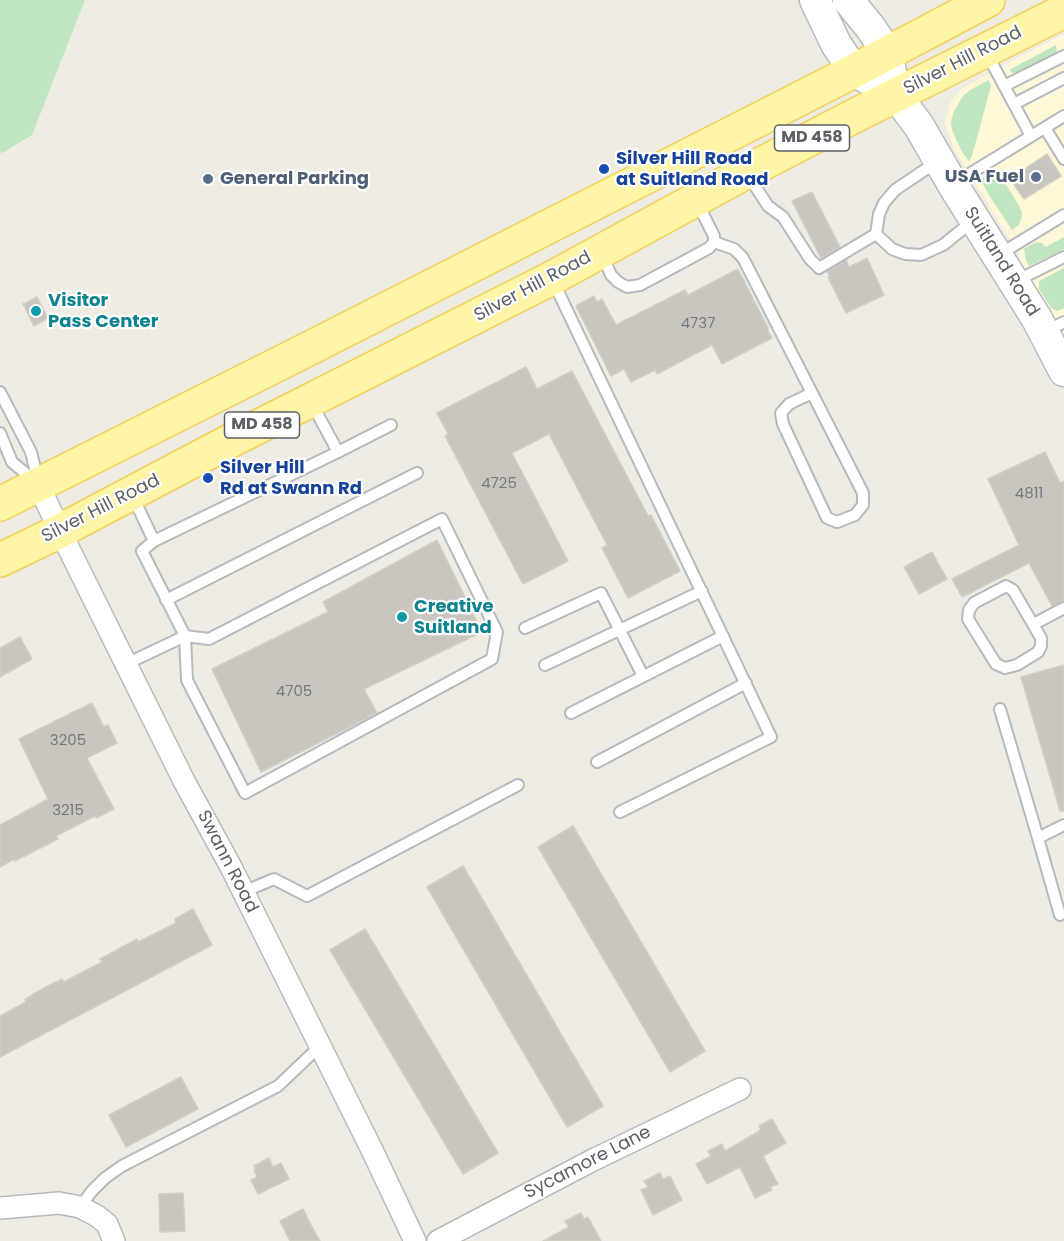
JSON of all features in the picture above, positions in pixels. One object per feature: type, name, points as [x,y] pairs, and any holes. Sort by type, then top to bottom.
[{"type":"main road","name":"Suitland Road","points":[[815,0],[836,44],[854,70],[896,95],[919,126],[1014,282],[1054,327],[1064,371]]},
{"type":"main road","name":"Suitland Road","points":[[848,0],[887,52],[896,95]]},
{"type":"main road","name":"MD 458","points":[[0,504],[988,0]]},
{"type":"main road","name":"Silver Hill Road","points":[[0,560],[552,278],[746,172],[896,95],[985,50],[1059,17]]},
{"type":"main road","points":[[396,304],[420,346]]},
{"type":"street","name":"Swann Road","points":[[38,484],[184,781],[232,869],[372,1150],[415,1241]]},
{"type":"street","name":"Sycamore Lane","points":[[438,1241],[593,1160],[740,1089]]},
{"type":"street","points":[[0,1208],[59,1203],[80,1207],[107,1224],[114,1241]]},
{"type":"lane","points":[[985,50],[1031,136]]},
{"type":"lane","points":[[1004,86],[1064,56]]},
{"type":"lane","points":[[1014,104],[1064,78]]},
{"type":"lane","points":[[876,234],[879,214],[884,203],[895,190],[946,173],[1031,136],[1064,116]]},
{"type":"lane","points":[[1045,128],[1064,159]]},
{"type":"lane","points":[[746,172],[768,206],[783,217],[810,259],[819,268],[876,234]]},
{"type":"lane","points":[[601,251],[611,275],[627,287],[640,285],[709,248],[714,242],[714,236],[696,200]]},
{"type":"lane","points":[[997,255],[1064,215]]},
{"type":"lane","points":[[876,234],[892,249],[905,254],[921,255],[943,245],[975,220]]},
{"type":"lane","points":[[714,242],[734,249],[744,258],[812,393],[862,493],[863,505],[855,515],[837,522],[827,518],[783,424],[781,413],[789,404],[812,393]]},
{"type":"lane","points":[[1014,282],[1064,257]]},
{"type":"lane","points":[[552,278],[771,737],[620,812]]},
{"type":"lane","points":[[0,392],[31,452],[38,484]]},
{"type":"lane","points":[[310,401],[338,452]]},
{"type":"lane","points":[[126,664],[185,636],[209,639],[442,519],[497,632],[492,659],[245,793],[188,680],[185,636],[142,551],[154,541],[391,425]]},
{"type":"lane","points":[[0,433],[12,462],[38,484]]},
{"type":"lane","points":[[166,600],[417,473]]},
{"type":"lane","points":[[132,493],[154,541]]},
{"type":"lane","points":[[1006,586],[1013,590],[1034,624],[1041,638],[1038,652],[1017,665],[1005,668],[996,664],[968,619],[969,610],[974,603],[1006,586]]},
{"type":"lane","points":[[545,665],[702,591]]},
{"type":"lane","points":[[525,628],[601,593],[643,676]]},
{"type":"lane","points":[[1034,624],[1064,608]]},
{"type":"lane","points":[[571,713],[723,636]]},
{"type":"lane","points":[[597,762],[746,683]]},
{"type":"lane","points":[[1000,709],[1060,915]]},
{"type":"lane","points":[[243,892],[274,879],[307,896],[519,785]]},
{"type":"lane","points":[[1038,838],[1064,825]]},
{"type":"lane","points":[[80,1207],[105,1178],[122,1166],[278,1086],[320,1046]]},
{"type":"shaded area","points":[[1064,34],[1064,339],[1023,270],[1019,254],[954,149],[945,123],[951,101],[961,89]]},
{"type":"green space","points":[[0,0],[85,0],[32,135],[0,153]]},
{"type":"green space","points":[[1056,45],[1057,51],[1054,56],[1015,75],[1009,70]]},
{"type":"green space","points":[[989,80],[991,86],[969,161],[962,152],[952,130],[951,122],[954,111],[963,96]]},
{"type":"green space","points":[[991,175],[1004,181],[1022,213],[1019,225],[1012,230],[980,179]]},
{"type":"green space","points":[[1064,237],[1064,249],[1029,266],[1024,249],[1036,242],[1046,247]]},
{"type":"green space","points":[[1064,268],[1064,308],[1057,311],[1051,308],[1039,289],[1039,281]]},
{"type":"building","name":"USA Fuel","points":[[1047,154],[1061,176],[1024,199],[1010,179]]},
{"type":"building","points":[[812,192],[840,247],[821,258],[792,201]]},
{"type":"building","points":[[867,258],[884,295],[846,313],[827,272],[846,260],[849,267]]},
{"type":"building","points":[[738,269],[772,338],[722,364],[712,345],[657,374],[655,370],[631,382],[624,369],[611,376],[576,306],[594,296],[597,302],[602,299],[616,325],[685,290],[688,295]]},
{"type":"building","name":"Visitor Pass Center","points":[[37,297],[48,318],[34,326],[23,304]]},
{"type":"building","points":[[526,367],[537,389],[572,371],[648,516],[651,515],[680,571],[628,598],[602,548],[607,545],[549,434],[512,453],[568,561],[523,584],[445,436],[448,434],[437,413]]},
{"type":"building","points":[[1045,452],[1060,483],[1064,481],[1064,601],[1052,606],[1029,563],[962,597],[952,579],[1019,545],[988,479]]},
{"type":"building","points":[[437,540],[482,632],[364,689],[377,713],[261,772],[212,669],[328,612],[323,602]]},
{"type":"building","points":[[932,552],[947,579],[919,594],[904,567]]},
{"type":"building","points":[[20,637],[32,659],[0,677],[0,648]]},
{"type":"building","points":[[1064,665],[1064,811],[1060,811],[1021,677]]},
{"type":"building","points":[[92,703],[104,727],[108,725],[117,743],[87,758],[114,809],[96,818],[95,816],[56,836],[58,839],[0,867],[0,825],[48,799],[19,739]]},
{"type":"building","points":[[573,826],[705,1051],[670,1072],[538,847]]},
{"type":"building","points":[[463,866],[603,1106],[567,1127],[427,887]]},
{"type":"building","points":[[193,909],[212,945],[0,1057],[0,1016],[26,1002],[25,999],[44,988],[62,979],[64,982],[102,962],[100,959],[137,939],[138,942],[176,923],[175,919]]},
{"type":"building","points":[[365,929],[498,1153],[463,1174],[330,950]]},
{"type":"building","points":[[181,1077],[198,1109],[126,1147],[109,1115]]},
{"type":"building","points":[[772,1119],[786,1143],[763,1156],[778,1184],[770,1187],[772,1190],[755,1198],[740,1167],[707,1184],[696,1164],[711,1156],[708,1151],[722,1144],[725,1151],[761,1130],[759,1126]]},
{"type":"building","points":[[269,1158],[273,1167],[281,1163],[289,1179],[258,1194],[251,1180],[257,1177],[254,1166]]},
{"type":"building","points":[[660,1173],[663,1179],[670,1176],[682,1200],[653,1215],[641,1190],[648,1187],[644,1181]]},
{"type":"building","points":[[183,1193],[185,1231],[160,1232],[159,1194]]},
{"type":"building","points":[[303,1209],[320,1241],[290,1241],[280,1221]]},
{"type":"building","points":[[581,1213],[584,1219],[588,1217],[601,1241],[543,1241],[569,1227],[565,1221]]},
{"type":"place","name":"Silver Hill Road at Suitland Road","points":[[604,169]]},
{"type":"place","name":"USA Fuel","points":[[1036,177]]},
{"type":"place","name":"General Parking","points":[[208,179]]},
{"type":"place","name":"Visitor Pass Center","points":[[36,311]]},
{"type":"place","name":"Silver Hill Rd at Swann Rd","points":[[208,478]]},
{"type":"place","name":"Creative Suitland","points":[[402,617]]}]
